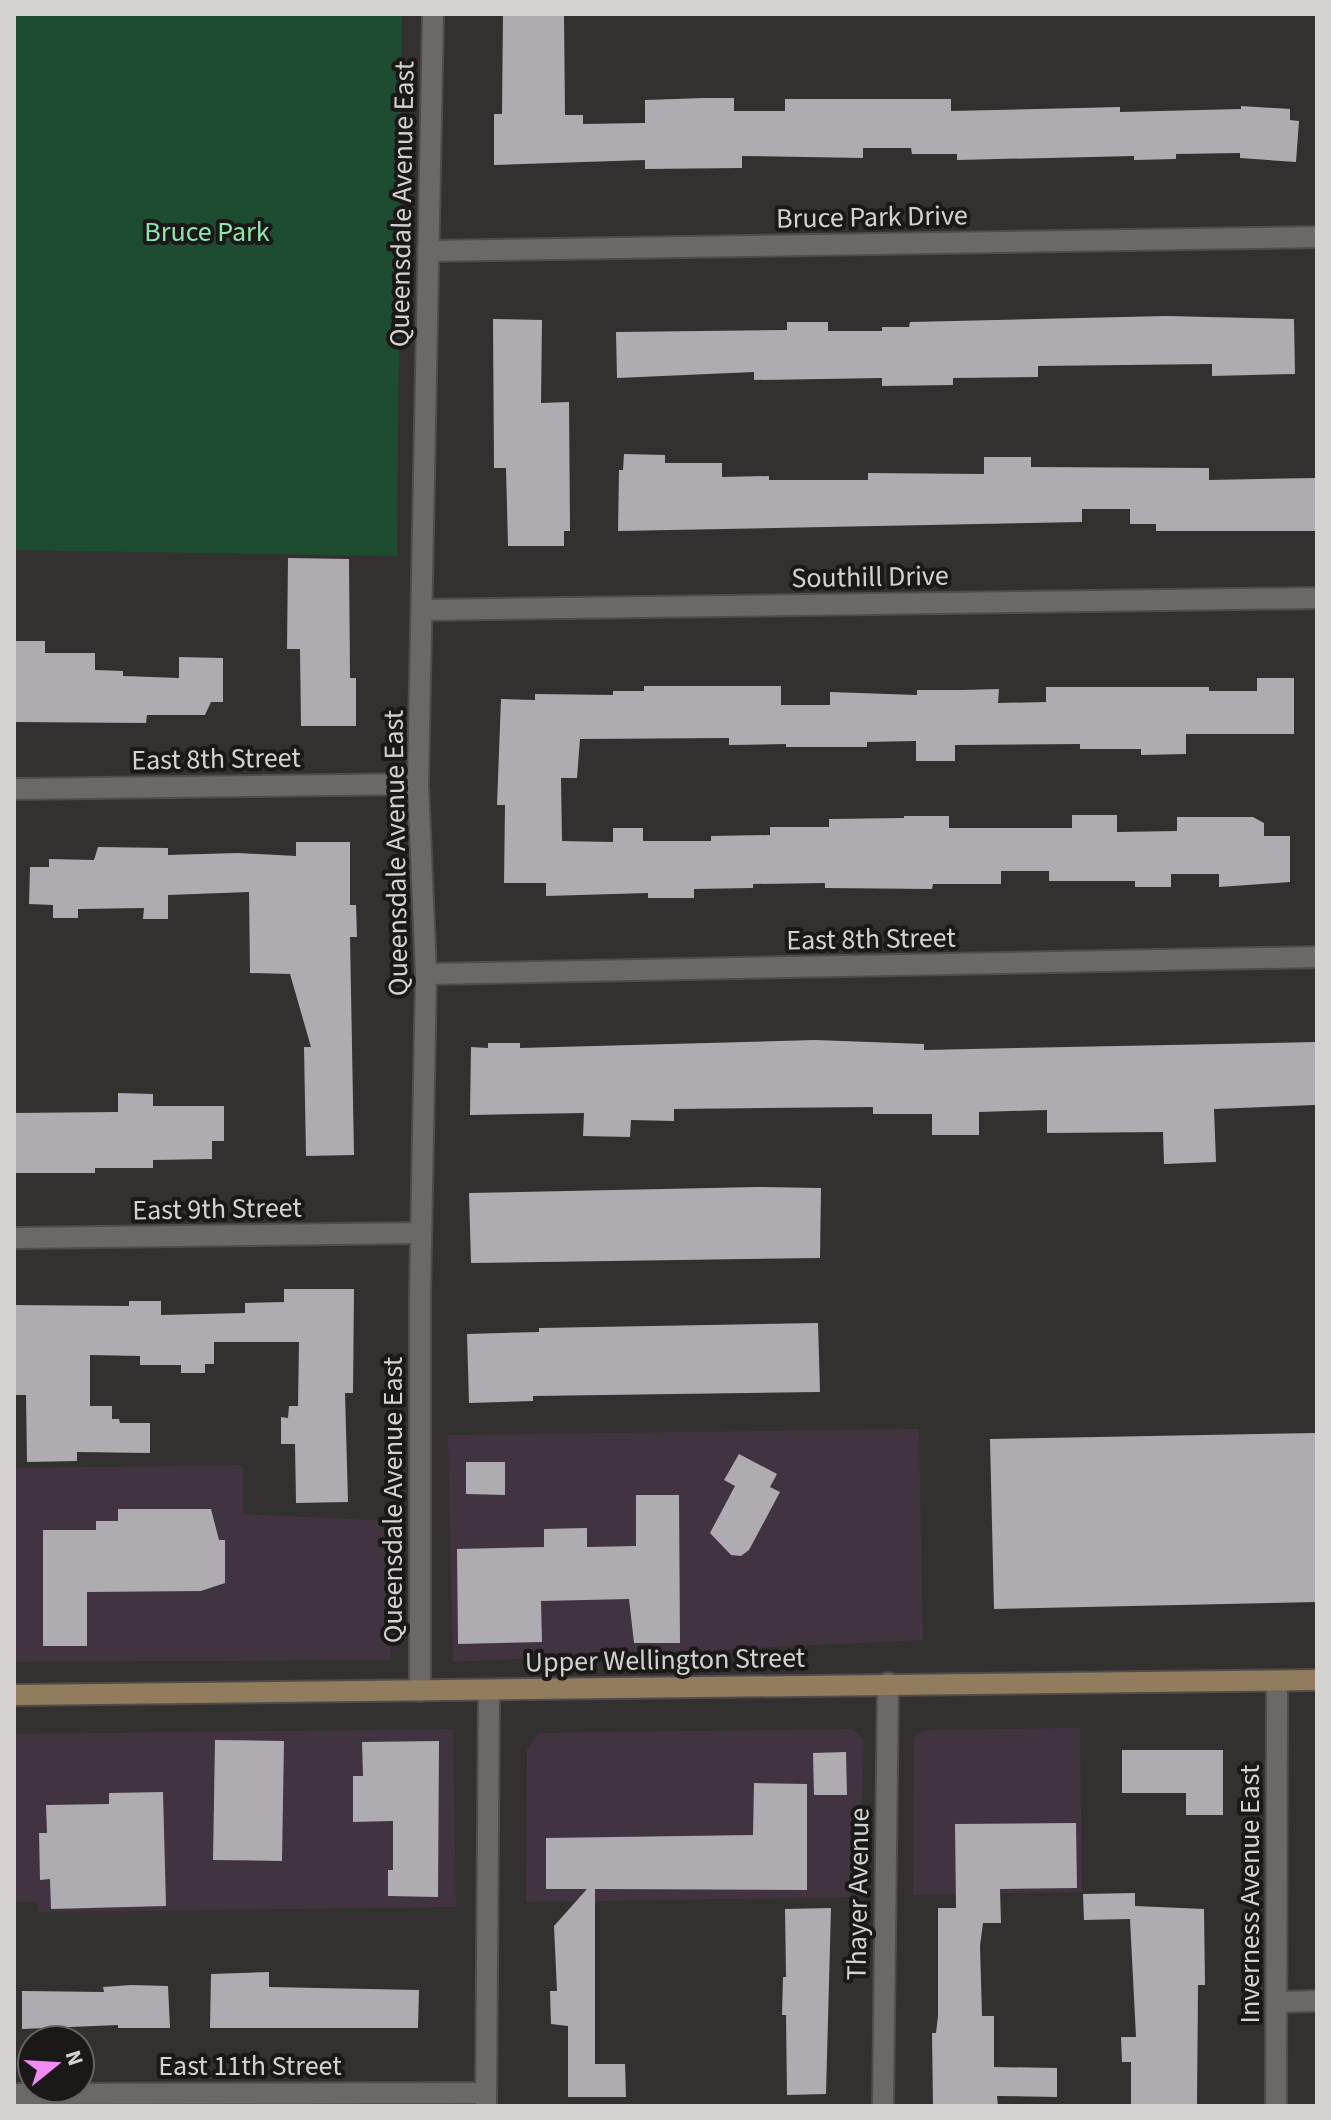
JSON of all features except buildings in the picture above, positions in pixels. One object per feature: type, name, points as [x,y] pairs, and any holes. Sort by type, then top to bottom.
[{"type":"main road","name":"Upper Wellington Street","points":[[14,1695],[1317,1680]]},
{"type":"street","name":"Queensdale Avenue East","points":[[420,1691],[421,1233],[426,974],[418,784],[433,14]]},
{"type":"street","name":"Bruce Park Drive","points":[[428,251],[1317,237]]},
{"type":"street","name":"Southill Drive","points":[[423,610],[1317,598]]},
{"type":"street","name":"East 8th Street","points":[[14,789],[418,784]]},
{"type":"street","name":"East 8th Street","points":[[426,974],[1317,957]]},
{"type":"street","name":"East 9th Street","points":[[14,1238],[421,1233]]},
{"type":"street","name":"Inverness Avenue East","points":[[1276,2106],[1277,1681]]},
{"type":"street","name":"Thayer Avenue","points":[[883,2106],[888,1683]]},
{"type":"street","points":[[486,2099],[489,1690]]},
{"type":"street","points":[[1278,2002],[1317,2001]]},
{"type":"street","name":"East 11th Street","points":[[14,2094],[486,2099]]},
{"type":"shaded area","points":[[919,1429],[923,1640],[453,1662],[448,1435]]},
{"type":"shaded area","points":[[243,1465],[243,1514],[390,1521],[391,1660],[14,1662],[14,1468]]},
{"type":"shaded area","points":[[1080,1728],[1082,1892],[913,1895],[914,1738],[925,1730]]},
{"type":"shaded area","points":[[453,1729],[456,1907],[38,1912],[37,1902],[14,1902],[14,1734]]},
{"type":"shaded area","points":[[852,1729],[864,1740],[859,1897],[526,1902],[527,1750],[538,1733]]},
{"type":"green space","name":"Bruce Park","points":[[14,14],[402,14],[397,556],[14,550]]}]
